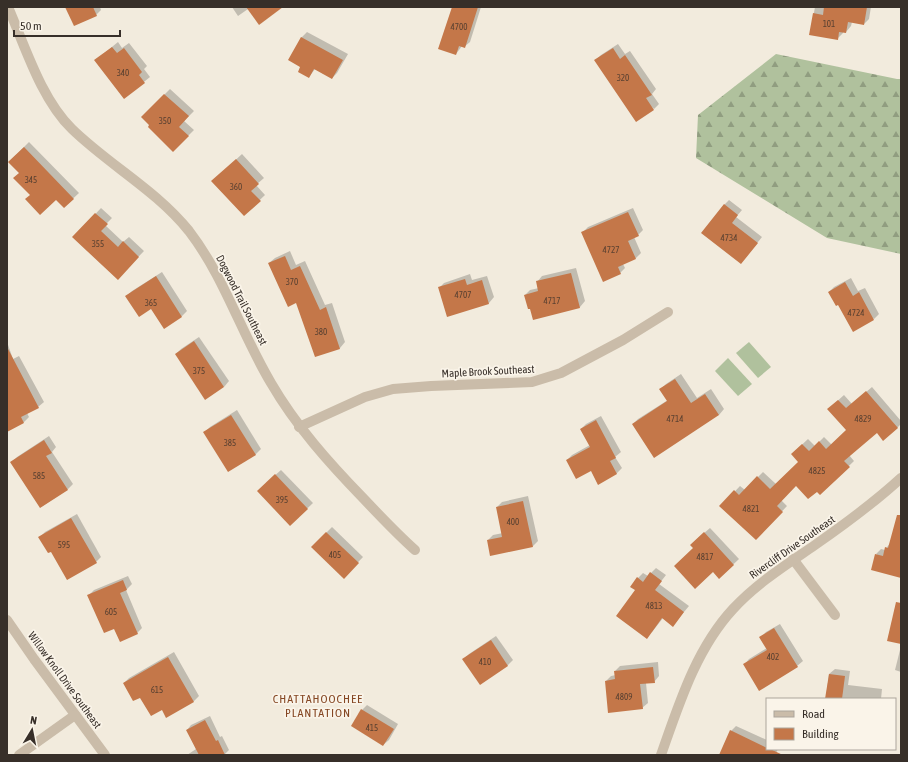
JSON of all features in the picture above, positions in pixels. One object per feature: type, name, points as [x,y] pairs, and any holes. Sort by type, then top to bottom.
[{"type":"street","name":"Dogwood Trail Southeast","points":[[8,7],[35,71],[50,101],[71,128],[103,156],[161,201],[190,232],[213,266],[270,382],[299,427],[336,470],[398,535],[415,550]]},
{"type":"street","name":"Maple Brook Southeast","points":[[299,427],[365,397],[393,389],[532,382],[561,373],[594,357],[668,312]]},
{"type":"street","name":"Rivercliff Drive Southeast","points":[[661,755],[698,660],[714,635],[733,610],[760,583],[841,527],[901,478]]},
{"type":"street","points":[[794,559],[835,615]]},
{"type":"street","name":"Willow Knoll Drive Southeast","points":[[7,620],[105,755]]},
{"type":"street","points":[[20,755],[75,715]]},
{"type":"green space","points":[[776,54],[901,79],[901,254],[827,238],[696,158],[698,115]]},
{"type":"green space","points":[[749,342],[771,367],[758,378],[736,353]]},
{"type":"green space","points":[[728,358],[752,384],[738,396],[715,371]]},
{"type":"building","points":[[65,7],[93,7],[97,16],[74,26]]},
{"type":"building","points":[[246,7],[283,7],[259,25]]},
{"type":"building","points":[[452,7],[478,7],[465,48],[459,46],[456,55],[438,49]]},
{"type":"building","points":[[824,7],[867,7],[864,25],[848,22],[846,33],[839,32],[838,40],[809,35],[813,13],[823,15]]},
{"type":"building","points":[[301,37],[343,60],[332,79],[314,69],[309,78],[298,72],[300,67],[288,60]]},
{"type":"building","points":[[112,47],[117,53],[124,48],[142,72],[139,75],[145,83],[124,99],[94,60]]},
{"type":"building","points":[[613,48],[620,59],[625,55],[652,95],[646,98],[654,110],[636,122],[594,60]]},
{"type":"building","points":[[164,94],[189,116],[179,127],[189,136],[173,152],[148,127],[149,125],[141,117]]},
{"type":"building","points":[[24,147],[74,199],[64,208],[56,200],[40,215],[25,199],[30,195],[13,178],[19,173],[8,162]]},
{"type":"building","points":[[236,159],[259,184],[251,191],[261,201],[244,216],[211,181]]},
{"type":"building","points":[[724,204],[738,215],[732,223],[758,243],[741,264],[701,233]]},
{"type":"building","points":[[628,212],[639,236],[628,241],[636,259],[618,267],[621,274],[603,282],[581,232]]},
{"type":"building","points":[[95,213],[108,224],[101,231],[118,247],[123,241],[139,257],[118,280],[72,237]]},
{"type":"building","points":[[285,256],[291,270],[300,266],[320,310],[326,307],[340,349],[315,357],[296,303],[288,307],[268,263]]},
{"type":"building","points":[[571,273],[580,308],[533,320],[524,295],[538,291],[536,281]]},
{"type":"building","points":[[156,276],[182,317],[164,329],[151,309],[139,317],[125,296]]},
{"type":"building","points":[[465,279],[467,285],[482,280],[489,304],[447,317],[438,287]]},
{"type":"building","points":[[845,282],[853,296],[859,292],[874,320],[853,332],[838,305],[836,306],[828,292]]},
{"type":"building","points":[[194,341],[224,387],[205,400],[175,354]]},
{"type":"building","points":[[7,347],[39,408],[21,417],[24,423],[7,432]]},
{"type":"building","points":[[675,379],[691,403],[705,394],[719,415],[654,458],[632,424],[667,401],[659,389]]},
{"type":"building","points":[[866,391],[898,428],[883,441],[877,433],[844,461],[850,467],[820,495],[817,492],[808,499],[796,486],[777,506],[783,512],[756,540],[719,506],[734,490],[739,495],[757,476],[770,489],[798,462],[791,454],[802,444],[809,451],[819,441],[826,449],[846,430],[827,409],[838,400],[846,408]]},
{"type":"building","points":[[231,415],[256,455],[228,472],[203,432]]},
{"type":"building","points":[[596,420],[616,458],[610,461],[617,474],[598,485],[591,471],[576,479],[566,460],[590,447],[580,429]]},
{"type":"building","points":[[44,440],[52,453],[46,456],[68,490],[40,508],[10,462]]},
{"type":"building","points":[[275,474],[308,509],[290,526],[257,491]]},
{"type":"building","points":[[523,501],[533,547],[490,556],[487,540],[502,537],[496,507]]},
{"type":"building","points":[[897,515],[901,515],[901,578],[871,570],[875,554],[883,556],[885,547],[888,548]]},
{"type":"building","points":[[71,518],[97,563],[67,580],[51,552],[48,553],[38,537]]},
{"type":"building","points":[[326,532],[359,563],[344,579],[311,547]]},
{"type":"building","points":[[704,532],[734,565],[719,579],[713,572],[695,589],[674,566],[693,548],[690,545]]},
{"type":"building","points":[[650,572],[662,581],[655,590],[684,612],[673,627],[662,618],[647,639],[616,616],[635,590],[630,587],[637,577],[643,582]]},
{"type":"building","points":[[123,580],[127,590],[120,593],[138,634],[120,642],[114,629],[104,633],[87,595]]},
{"type":"building","points":[[896,602],[901,603],[901,644],[887,641]]},
{"type":"building","points":[[774,628],[798,667],[759,691],[743,664],[767,650],[759,637]]},
{"type":"building","points":[[491,640],[508,666],[480,685],[462,659]]},
{"type":"building","points":[[168,657],[194,702],[166,718],[162,710],[151,716],[140,698],[133,701],[123,683]]},
{"type":"building","points":[[653,667],[655,683],[640,684],[643,709],[608,713],[605,681],[615,679],[614,671]]},
{"type":"building","points":[[829,674],[845,676],[842,698],[825,698]]},
{"type":"building","points":[[361,709],[394,729],[383,746],[351,726]]},
{"type":"building","points":[[205,720],[216,741],[218,740],[225,755],[199,755],[186,730]]},
{"type":"building","points":[[730,730],[766,748],[766,750],[772,750],[783,755],[719,755]]},
{"type":"district","name":"CHATTAHOOCHEE PLANTATION","points":[[318,706]]}]
